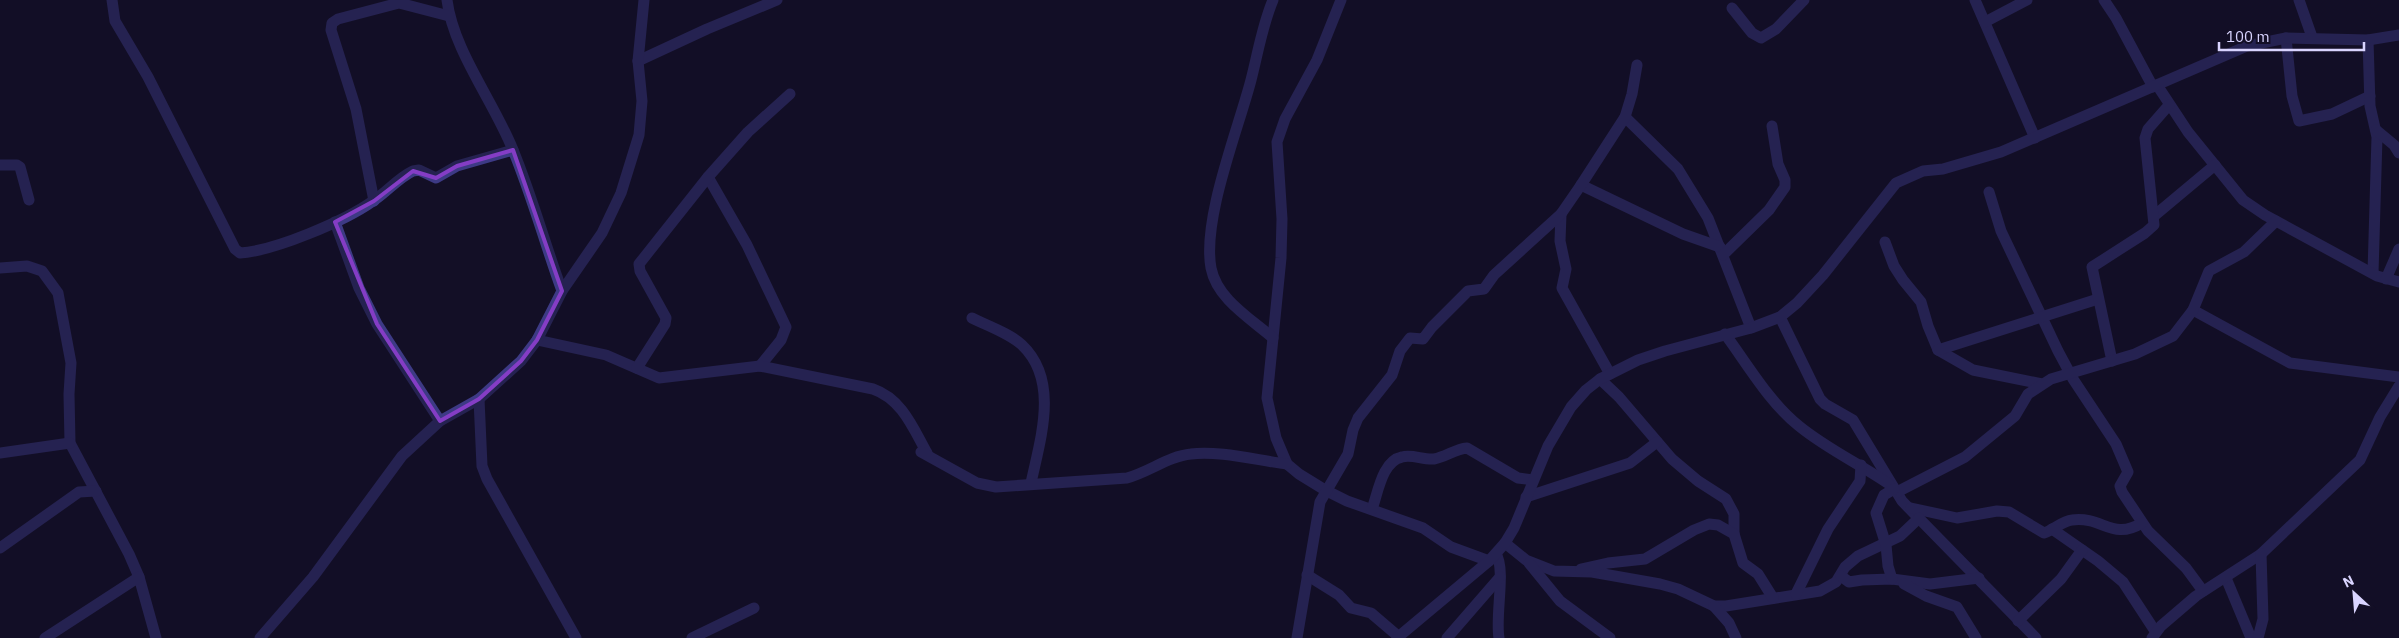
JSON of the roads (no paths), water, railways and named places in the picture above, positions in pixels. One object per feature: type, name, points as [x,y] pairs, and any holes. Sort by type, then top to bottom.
[{"type":"street","points":[[112,0],[115,22],[148,77],[235,249],[240,254],[301,236],[335,222],[374,201],[414,171],[419,170],[436,178],[457,166],[513,150]]},
{"type":"street","points":[[447,0],[449,16],[458,40],[513,150],[562,291]]},
{"type":"street","points":[[260,638],[313,576],[402,456],[440,421],[478,399],[521,361],[537,340],[562,291],[602,233],[621,193],[639,135],[642,101],[638,61],[644,0]]},
{"type":"street","points":[[638,61],[707,29],[777,0]]},
{"type":"street","points":[[1273,0],[1264,20],[1251,79],[1215,208],[1210,237],[1211,268],[1224,296],[1273,338]]},
{"type":"street","points":[[1341,0],[1317,60],[1285,119],[1277,142],[1282,219],[1281,258],[1267,398],[1276,438],[1287,464],[1299,474],[1326,490],[1423,528],[1451,547],[1500,560],[1497,627],[1499,638]]},
{"type":"street","points":[[1732,8],[1752,33],[1761,38],[1776,28],[1804,0]]},
{"type":"street","points":[[1976,0],[2035,138]]},
{"type":"street","points":[[1985,22],[2027,0]]},
{"type":"street","points":[[2104,0],[2155,86],[2244,200],[2276,221],[2373,273],[2399,282]]},
{"type":"street","points":[[2299,0],[2312,37]]},
{"type":"street","points":[[374,201],[356,109],[331,30],[332,23],[338,19],[399,2],[449,16]]},
{"type":"street","points":[[1307,575],[1339,595],[1351,608],[1372,614],[1398,637],[1492,558],[1505,543],[1514,528],[1548,446],[1571,407],[1586,390],[1605,377],[1638,360],[1665,350],[1751,328],[1780,317],[1797,303],[1822,275],[1882,198],[1896,183],[1924,171],[1960,164],[2001,152],[2248,46],[2286,38],[2312,37],[2368,40],[2399,36]]},
{"type":"street","points":[[2286,38],[2292,96],[2299,121],[2332,114],[2370,96]]},
{"type":"street","points":[[2368,40],[2370,96],[2376,130],[2373,273]]},
{"type":"street","points":[[1297,638],[1316,521],[1326,490],[1348,454],[1353,430],[1358,418],[1392,375],[1400,351],[1410,338],[1423,339],[1432,327],[1468,291],[1484,289],[1494,275],[1561,214],[1625,117],[1632,94],[1637,65]]},
{"type":"street","points":[[637,368],[665,324],[666,318],[640,271],[639,264],[708,177],[748,132],[790,94]]},
{"type":"street","points":[[2112,361],[2092,267],[2154,225],[2145,138],[2148,129],[2169,105]]},
{"type":"street","points":[[1625,117],[1678,169],[1708,218],[1751,328]]},
{"type":"street","points":[[1721,251],[1768,210],[1786,187],[1778,164],[1772,126]]},
{"type":"street","points":[[2376,130],[2394,145],[2399,153]]},
{"type":"street","points":[[0,165],[15,164],[20,167],[29,200]]},
{"type":"street","points":[[2154,216],[2215,165]]},
{"type":"street","points":[[708,177],[747,245],[786,327],[780,340],[760,366]]},
{"type":"street","points":[[1581,185],[1721,251]]},
{"type":"street","points":[[1989,192],[2001,231],[2070,372],[2122,455],[2128,472],[2120,489],[2157,542],[2186,568],[2203,591]]},
{"type":"street","points":[[1561,214],[1560,241],[1566,269],[1562,288],[1605,377],[1619,397],[1672,459],[1698,481],[1726,499],[1734,514],[1734,534],[1743,563],[1758,574],[1773,598]]},
{"type":"street","points":[[1976,638],[1956,607],[1926,596],[1894,580],[1888,566],[1886,545],[1876,513],[1884,495],[1965,457],[2014,416],[2028,394],[2042,384],[2070,372],[2135,354],[2170,338],[2180,329],[2183,320],[2193,310],[2209,271],[2244,252],[2276,221]]},
{"type":"street","points":[[335,222],[359,288],[377,324],[440,421]]},
{"type":"street","points":[[1885,242],[1894,266],[1902,280],[1921,302],[1938,350],[1973,370],[2042,384]]},
{"type":"street","points":[[2386,279],[2399,249]]},
{"type":"street","points":[[0,268],[27,266],[42,271],[58,293],[71,364],[69,394],[70,443],[139,578],[156,638]]},
{"type":"street","points":[[1938,350],[2098,299]]},
{"type":"street","points":[[2193,310],[2290,362],[2399,377]]},
{"type":"street","points":[[1780,317],[1820,399],[1825,404],[1853,420],[1894,489],[1907,506],[2036,638]]},
{"type":"street","points":[[972,318],[1021,344],[1038,366],[1045,394],[1044,415],[1031,483]]},
{"type":"street","points":[[1725,334],[1784,411],[1818,440],[1861,465],[1894,489]]},
{"type":"street","points":[[537,340],[606,355],[653,376],[666,378],[760,366],[882,392],[901,407],[922,452],[977,483],[996,488],[1031,483],[1127,478],[1192,454],[1287,464]]},
{"type":"street","points":[[2052,529],[2082,550],[2126,586],[2154,635],[2203,591],[2262,554],[2360,460],[2380,417],[2399,386]]},
{"type":"street","points":[[478,399],[482,466],[487,479],[576,638]]},
{"type":"street","points":[[1526,497],[1630,463],[1657,442]]},
{"type":"street","points":[[0,453],[70,443]]},
{"type":"street","points":[[1372,509],[1389,464],[1402,456],[1433,459],[1446,456],[1458,449],[1467,448],[1518,478],[1533,480]]},
{"type":"street","points":[[1796,594],[1828,529],[1860,481],[1861,465]]},
{"type":"street","points":[[0,548],[79,492],[96,491]]},
{"type":"street","points":[[1907,506],[1924,512],[1957,518],[1997,511],[2009,512],[2042,532],[2073,520],[2097,522],[2118,531],[2130,530],[2142,523]]},
{"type":"street","points":[[1714,606],[1734,605],[1820,591],[1836,582],[1845,567],[1858,556],[1886,545],[1900,536],[1919,518]]},
{"type":"street","points":[[1575,572],[1600,564],[1651,557],[1668,544],[1709,524],[1724,527],[1734,534]]},
{"type":"street","points":[[1505,543],[1526,560],[1560,601],[1610,638]]},
{"type":"street","points":[[2018,621],[2062,579],[2082,550]]},
{"type":"street","points":[[2258,638],[2263,619],[2262,554]]},
{"type":"street","points":[[1526,560],[1554,571],[1592,572],[1678,589],[1714,606],[1729,623],[1736,638]]},
{"type":"street","points":[[1841,576],[1849,582],[1894,580],[1930,584],[1979,578]]},
{"type":"street","points":[[1447,638],[1500,577]]},
{"type":"street","points":[[45,638],[139,578]]},
{"type":"street","points":[[2226,578],[2251,638]]},
{"type":"street","points":[[692,638],[754,608]]}]
